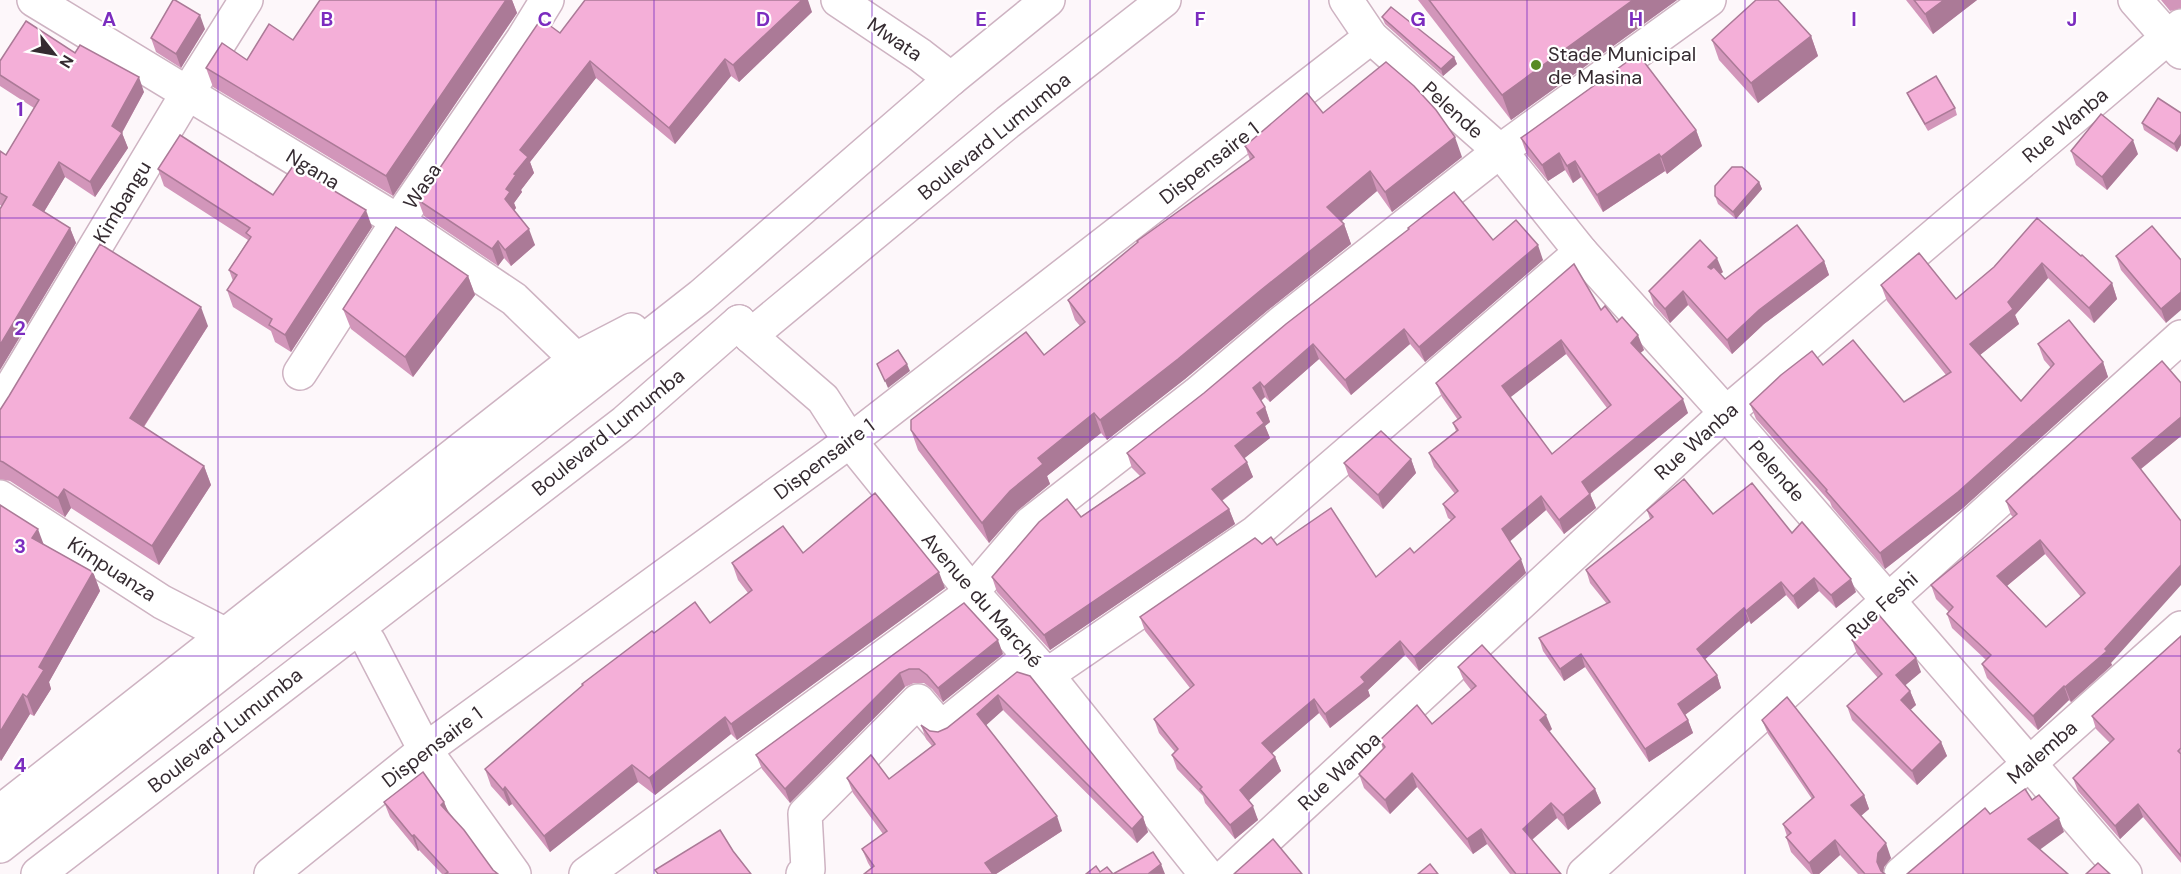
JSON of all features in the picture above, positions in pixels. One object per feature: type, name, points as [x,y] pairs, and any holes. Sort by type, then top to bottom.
[{"type":"main road","name":"Ngana","points":[[34,0],[398,221],[514,299],[581,372]]},
{"type":"main road","name":"Kimbangu","points":[[0,405],[246,0]]},
{"type":"main road","name":"Wasa","points":[[300,373],[398,221],[523,39],[547,0]]},
{"type":"main road","name":"Mwata","points":[[837,0],[920,55],[951,79]]},
{"type":"main road","points":[[0,812],[226,635],[581,372],[701,296],[951,79],[1048,0]]},
{"type":"main road","name":"Boulevard Lumumba","points":[[38,874],[625,422],[1164,0]]},
{"type":"main road","name":"Pelende","points":[[1346,0],[1371,37],[1500,151],[1581,252],[1726,412],[2125,874]]},
{"type":"main road","points":[[586,874],[972,592],[1030,523],[1188,401],[1280,324],[1500,151],[1709,0]]},
{"type":"main road","points":[[2135,0],[2177,38]]},
{"type":"main road","name":"Dispensaire 1","points":[[272,874],[425,750],[850,441],[1371,37]]},
{"type":"main road","name":"Rue Wanba","points":[[1228,874],[1726,412],[2177,38]]},
{"type":"main road","points":[[803,874],[808,869],[805,814],[918,701],[941,728],[1019,665],[1047,675],[1256,532],[1581,252]]},
{"type":"main road","points":[[69,874],[614,454],[744,329]]},
{"type":"main road","name":"Avenue du Marché","points":[[744,329],[823,399],[850,441],[972,592],[1047,675],[1206,874]]},
{"type":"main road","name":"Rue Feshi","points":[[1584,874],[2181,337]]},
{"type":"main road","points":[[0,846],[581,372]]},
{"type":"main road","name":"Kimpuanza","points":[[0,497],[162,602],[226,635]]},
{"type":"main road","name":"Malemba","points":[[1901,874],[2030,764],[2181,628]]},
{"type":"main road","points":[[369,642],[425,750],[514,874]]},
{"type":"building","points":[[173,0],[200,15],[176,54],[151,38]]},
{"type":"building","points":[[320,0],[506,0],[386,176],[206,68],[222,43],[247,60],[269,24],[293,40]]},
{"type":"building","points":[[585,0],[802,0],[733,65],[725,59],[669,128],[590,61],[520,150],[528,157],[514,174],[516,175],[506,189],[510,192],[505,199],[529,229],[505,250],[498,241],[492,249],[418,200],[541,19],[560,33]]},
{"type":"building","points":[[1429,0],[1633,0],[1502,95]]},
{"type":"building","points":[[1756,0],[1778,0],[1811,36],[1751,83],[1712,40]]},
{"type":"building","points":[[1914,0],[1944,0],[1925,14]]},
{"type":"building","points":[[1391,7],[1454,57],[1441,69],[1382,17]]},
{"type":"building","points":[[26,21],[75,53],[80,45],[139,77],[112,126],[122,133],[90,182],[59,162],[33,205],[70,228],[0,345],[0,209],[7,197],[0,193],[0,151],[6,155],[39,100],[0,75],[0,61]]},
{"type":"building","points":[[1638,54],[1696,130],[1661,157],[1659,154],[1597,195],[1575,161],[1567,166],[1559,153],[1542,165],[1521,138]]},
{"type":"building","points":[[1386,62],[1414,86],[1436,110],[1455,137],[1385,192],[1370,171],[1327,207],[1344,224],[1100,420],[1094,413],[1038,458],[1043,464],[1010,491],[982,523],[911,430],[911,420],[1026,332],[1044,355],[1085,322],[1068,300],[1137,241],[1254,157],[1245,146],[1307,93],[1323,113]]},
{"type":"building","points":[[1936,76],[1955,108],[1925,124],[1907,93]]},
{"type":"building","points":[[2158,98],[2181,113],[2181,134],[2174,144],[2142,123]]},
{"type":"building","points":[[2101,114],[2133,140],[2102,177],[2071,151]]},
{"type":"building","points":[[180,135],[273,195],[293,166],[366,210],[285,335],[269,325],[272,319],[227,290],[237,275],[229,270],[251,237],[246,233],[250,228],[158,169]]},
{"type":"building","points":[[1732,167],[1742,167],[1759,182],[1733,212],[1715,196],[1715,186]]},
{"type":"building","points":[[1454,192],[1493,240],[1516,220],[1538,245],[1419,347],[1404,329],[1345,380],[1313,344],[1264,387],[1260,382],[1253,388],[1265,407],[1257,413],[1264,423],[1235,446],[1247,462],[1212,489],[1229,509],[1044,635],[992,577],[1039,522],[1067,499],[1081,517],[1145,473],[1127,453]]},
{"type":"building","points":[[2037,218],[2112,283],[2089,308],[2042,263],[2008,302],[2013,309],[1970,344],[2021,401],[2054,364],[2038,344],[2069,320],[2103,362],[1958,492],[1880,553],[1750,404],[1781,375],[1812,351],[1823,365],[1853,340],[1904,402],[1951,372],[1881,285],[1919,253],[1956,299],[1994,267]]},
{"type":"building","points":[[1797,225],[1824,261],[1759,310],[1727,340],[1683,291],[1665,309],[1649,291],[1700,240],[1717,258],[1708,267],[1711,269],[1714,267],[1725,279]]},
{"type":"building","points":[[2152,226],[2181,260],[2181,292],[2161,309],[2116,256]]},
{"type":"building","points":[[396,227],[468,276],[405,357],[343,309]]},
{"type":"building","points":[[100,244],[201,307],[130,418],[204,466],[152,546],[64,489],[58,498],[0,461],[0,410]]},
{"type":"building","points":[[1574,264],[1601,310],[1605,306],[1617,322],[1622,317],[1638,335],[1631,343],[1683,399],[1582,482],[1590,494],[1559,520],[1541,496],[1502,529],[1521,559],[1414,657],[1400,641],[1361,677],[1365,682],[1325,714],[1314,699],[1262,743],[1275,757],[1240,790],[1253,806],[1230,825],[1200,789],[1202,787],[1172,755],[1178,749],[1154,719],[1194,685],[1140,617],[1255,538],[1262,544],[1271,537],[1277,545],[1331,508],[1376,577],[1410,548],[1414,553],[1455,517],[1443,504],[1458,491],[1429,453],[1458,430],[1453,423],[1461,417],[1436,383]],"holes":[[[1561,340],[1611,405],[1552,454],[1502,386]]]},
{"type":"building","points":[[898,350],[907,364],[885,381],[877,364]]},
{"type":"building","points":[[2162,361],[2181,383],[2181,417],[2132,458],[2181,521],[2181,565],[2105,649],[2107,651],[2064,686],[2033,716],[1982,664],[1991,655],[1947,614],[1953,607],[1931,585],[2017,514],[2006,501]],"holes":[[[2040,540],[2085,593],[2046,627],[1997,576]]]},
{"type":"building","points":[[1381,431],[1411,459],[1378,495],[1344,463]]},
{"type":"building","points":[[1684,479],[1713,514],[1752,483],[1792,533],[1802,522],[1851,579],[1831,595],[1814,578],[1793,596],[1781,582],[1746,611],[1744,608],[1697,649],[1717,675],[1678,704],[1688,720],[1645,749],[1581,654],[1560,669],[1539,638],[1610,602],[1586,570],[1653,517],[1647,510]]},
{"type":"building","points":[[875,493],[939,572],[731,724],[725,717],[649,778],[632,765],[544,836],[505,787],[503,790],[485,769],[582,684],[695,602],[710,623],[752,590],[732,563],[783,526],[803,553]]},
{"type":"building","points":[[0,505],[38,529],[32,538],[93,572],[39,667],[44,670],[27,697],[23,694],[0,732]]},
{"type":"building","points":[[964,603],[998,640],[938,688],[919,669],[909,669],[900,673],[785,789],[756,755]]},
{"type":"building","points":[[1879,615],[1916,658],[1896,675],[1910,691],[1901,700],[1941,742],[1912,771],[1847,706],[1882,674],[1852,640]]},
{"type":"building","points":[[2181,636],[2181,748],[2178,751],[2181,754],[2181,856],[2138,804],[2115,826],[2073,778],[2114,739],[2092,716]]},
{"type":"building","points":[[1482,645],[1546,715],[1540,720],[1595,789],[1563,815],[1551,803],[1523,829],[1561,874],[1516,874],[1481,829],[1467,839],[1412,773],[1385,800],[1359,774],[1385,747],[1380,740],[1417,705],[1432,724],[1476,686],[1458,667]]},
{"type":"building","points":[[1017,672],[1030,676],[1143,817],[1132,829],[998,695],[977,714],[1057,816],[985,863],[993,874],[864,874],[874,866],[862,849],[887,831],[847,778],[871,755],[889,779],[935,744],[921,725],[930,731],[938,732],[947,728]]},
{"type":"building","points":[[1787,697],[1864,795],[1851,805],[1886,843],[1878,853],[1877,862],[1885,874],[1865,874],[1835,840],[1809,863],[1786,837],[1791,833],[1783,824],[1814,797],[1762,720]]},
{"type":"building","points":[[423,772],[444,802],[441,805],[464,830],[498,874],[445,874],[448,872],[414,835],[412,836],[384,802]]},
{"type":"building","points":[[2025,789],[2032,800],[2039,795],[2059,818],[2028,839],[2068,874],[1907,874],[1985,808],[1990,814]]},
{"type":"building","points":[[720,830],[751,874],[658,874],[655,870]]},
{"type":"building","points":[[1273,839],[1302,874],[1234,874],[1235,873]]},
{"type":"building","points":[[1153,852],[1161,864],[1148,874],[1113,874]]},
{"type":"building","points":[[2098,863],[2110,874],[2086,874]]},
{"type":"building","points":[[1430,864],[1438,874],[1418,874]]},
{"type":"building","points":[[1096,866],[1100,872],[1107,867],[1113,874],[1086,874]]},
{"type":"place","name":"Stade Municipal de Masina","points":[[1536,65]]}]
